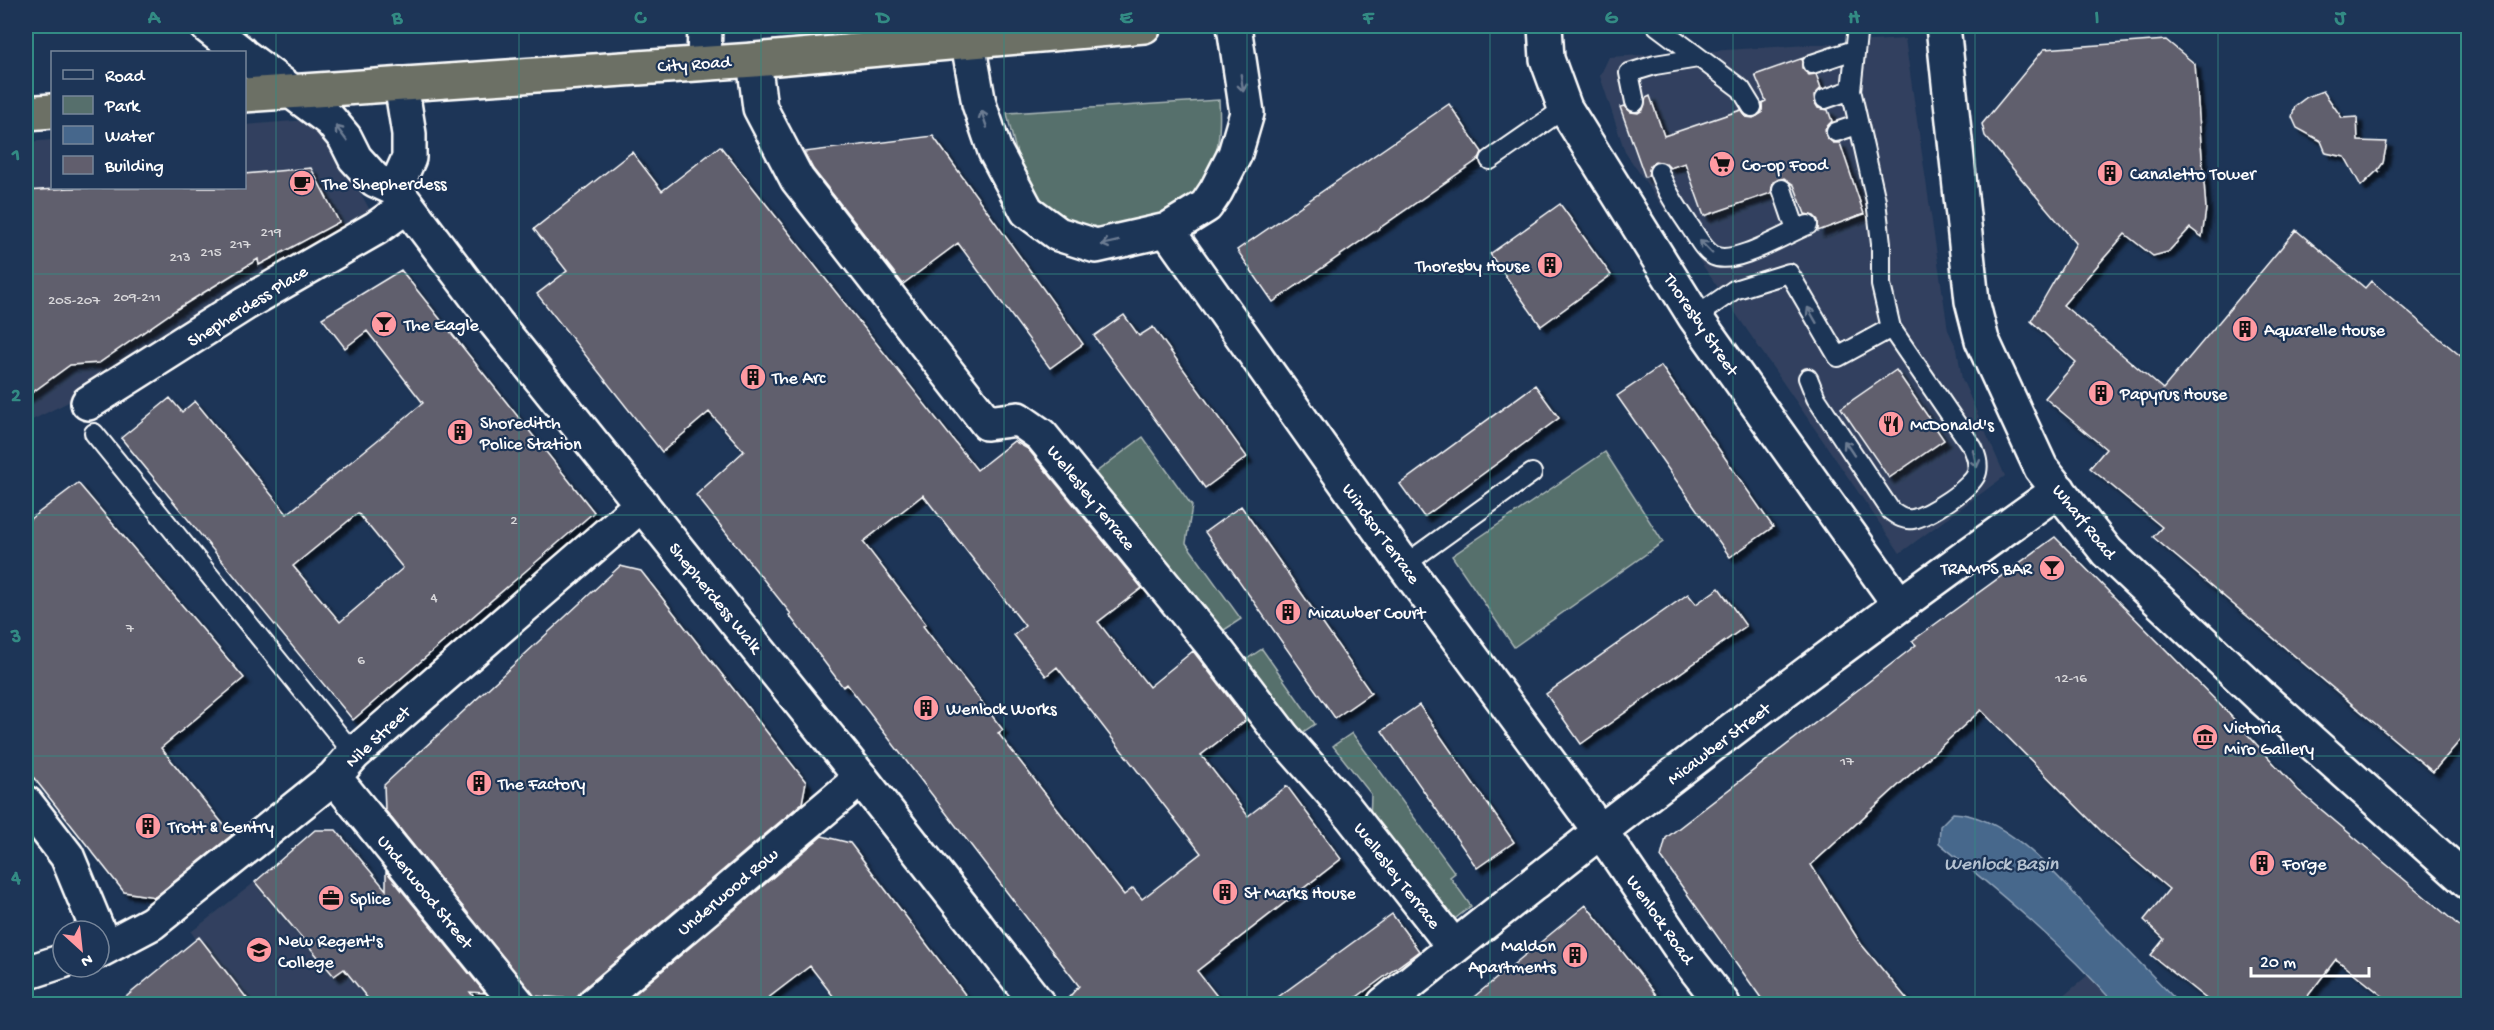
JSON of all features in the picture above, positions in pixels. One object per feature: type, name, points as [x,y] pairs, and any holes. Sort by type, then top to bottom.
[{"type":"highway","name":"City Road","points":[[246,95],[754,60],[1144,26]]},
{"type":"highway","points":[[26,113],[51,111]]},
{"type":"street","points":[[207,26],[239,51]]},
{"type":"street","points":[[704,62],[705,26]]},
{"type":"street","points":[[968,42],[975,85],[995,151],[1028,211],[1058,234],[1096,246],[1167,230],[1206,207],[1235,154],[1247,114],[1234,26]]},
{"type":"street","name":"Thoresby Street","points":[[1545,26],[1547,59],[1565,108],[1695,317],[1899,604]]},
{"type":"street","name":"Wharf Road","points":[[1943,26],[1952,134],[1974,310],[1982,340],[2041,468],[2107,552],[2260,696],[2469,882]]},
{"type":"street","name":"Shepherdess Walk","points":[[246,57],[330,120],[345,138],[355,158],[375,180],[401,198],[496,323],[861,778],[1038,1005]]},
{"type":"street","name":"Wellesley Terrace","points":[[754,60],[760,108],[797,179],[987,423],[1018,419],[1041,435],[1215,648],[1283,736],[1343,805],[1454,947]]},
{"type":"street","points":[[401,84],[409,134],[410,158],[401,198]]},
{"type":"street","name":"Shepherdess Place","points":[[91,418],[246,303],[376,228],[401,198]]},
{"type":"street","name":"Windsor Terrace","points":[[1167,230],[1404,565],[1601,832]]},
{"type":"street","name":"Micawber Street","points":[[1384,1005],[1601,832],[1899,604],[2059,490]]},
{"type":"street","name":"Nile Street","points":[[111,937],[152,923],[344,766],[642,504]]},
{"type":"street","name":"Underwood Street","points":[[344,766],[518,1005]]},
{"type":"street","name":"Underwood Row","points":[[594,1005],[861,778]]},
{"type":"street","points":[[26,803],[68,856],[92,919]]},
{"type":"street","name":"Wenlock Road","points":[[1601,832],[1687,958],[1723,1005]]},
{"type":"street","points":[[26,973],[51,966]]},
{"type":"lane","points":[[1657,26],[1741,89],[1752,107]]},
{"type":"lane","points":[[1808,378],[1816,398],[1891,512],[1902,519],[1914,519],[1928,514],[1971,483],[1977,473],[1978,461],[1892,328],[1881,285],[1881,243],[1858,167],[1857,125],[1851,90],[1858,26]]},
{"type":"lane","points":[[1812,64],[1854,50]]},
{"type":"lane","points":[[1635,102],[1629,73],[1654,65],[1698,58]]},
{"type":"lane","points":[[1741,89],[1759,83]]},
{"type":"lane","points":[[1825,99],[1851,90]]},
{"type":"lane","points":[[1490,160],[1565,108]]},
{"type":"lane","points":[[1836,132],[1857,125]]},
{"type":"lane","points":[[1659,172],[1665,189],[1705,249],[1716,257],[1727,259],[1740,256],[1802,227],[1787,191]]},
{"type":"lane","points":[[1740,256],[1751,284]]},
{"type":"lane","points":[[1695,317],[1734,290],[1789,273],[1838,357],[1892,328]]},
{"type":"lane","points":[[91,418],[344,766]]},
{"type":"lane","points":[[1404,565],[1532,473]]},
{"type":"shaded area","points":[[1905,39],[1948,330],[1957,349],[1962,379],[2005,476],[1900,553],[1625,152],[1600,76],[1609,57]]},
{"type":"shaded area","points":[[319,119],[389,244],[26,423],[26,142],[51,140],[51,189],[246,189],[246,125]]},
{"type":"shaded area","name":"New Regent's College","points":[[255,882],[334,975],[344,969],[373,1004],[243,1004],[191,932]]},
{"type":"shaded area","points":[[2088,975],[2115,1004],[2054,1004]]},
{"type":"green space","points":[[1219,100],[1218,146],[1212,167],[1201,188],[1169,211],[1138,224],[1120,228],[1086,227],[1070,222],[1044,205],[1035,194],[1022,168],[1007,113]]},
{"type":"green space","points":[[1143,437],[1192,506],[1186,543],[1241,619],[1218,634],[1095,473]]},
{"type":"green space","points":[[1605,452],[1663,542],[1514,647],[1452,556]]},
{"type":"green space","points":[[1262,649],[1315,724],[1297,736],[1241,663]]},
{"type":"green space","points":[[1352,733],[1455,873],[1450,877],[1471,906],[1446,926],[1370,823],[1371,794],[1333,746]]},
{"type":"water","name":"Wenlock Basin","points":[[1953,813],[1975,817],[1996,826],[2038,857],[2180,1004],[2115,1004],[2052,940],[1939,843],[1940,826]]},
{"type":"building","points":[[2166,40],[2195,64],[2206,209],[2202,237],[2190,228],[2168,252],[2153,256],[2125,234],[2063,305],[2163,389],[2296,230],[2365,288],[2371,281],[2469,363],[2469,730],[2433,772],[2153,537],[2162,527],[2090,468],[2106,449],[2045,398],[2076,362],[2031,321],[2076,243],[1985,136],[1982,124],[2044,49]]},
{"type":"building","points":[[1803,58],[1802,68],[1809,75],[1816,74],[1821,88],[1814,96],[1815,103],[1818,108],[1828,110],[1832,121],[1825,129],[1826,136],[1833,143],[1840,143],[1864,214],[1818,231],[1818,220],[1814,216],[1805,214],[1794,185],[1784,178],[1773,182],[1771,193],[1704,216],[1685,163],[1670,168],[1665,163],[1655,161],[1650,166],[1648,176],[1645,177],[1620,107],[1625,106],[1631,112],[1638,113],[1643,110],[1646,98],[1650,96],[1664,136],[1741,110],[1746,117],[1753,118],[1762,113],[1762,103],[1766,101],[1755,75]]},
{"type":"building","points":[[2323,91],[2342,118],[2357,117],[2358,141],[2387,142],[2383,163],[2378,170],[2380,173],[2377,171],[2361,186],[2345,157],[2326,153],[2321,141],[2297,128],[2292,117],[2295,106],[2307,97]]},
{"type":"building","points":[[1449,104],[1482,152],[1479,159],[1273,302],[1237,250]]},
{"type":"building","points":[[933,136],[1083,344],[1050,368],[958,243],[903,284],[813,169],[804,152]]},
{"type":"building","points":[[720,146],[977,470],[1014,441],[1028,449],[1142,588],[1098,622],[1149,687],[1193,651],[1246,720],[1201,755],[1248,816],[1287,786],[1341,859],[1197,971],[1224,1005],[1062,1005],[1079,986],[847,684],[843,687],[789,615],[791,614],[696,495],[744,451],[709,412],[662,452],[537,294],[567,271],[534,229],[632,152],[662,191]],"holes":[[[923,495],[1025,626],[1014,635],[1046,676],[1057,667],[1201,853],[1142,899],[1133,888],[1124,895],[998,733],[1003,730],[923,626],[926,624],[863,542]]]},
{"type":"building","points":[[311,168],[339,222],[259,265],[258,259],[177,309],[99,363],[70,365],[26,397],[26,191],[246,189],[246,174]]},
{"type":"building","name":"Thoresby House","points":[[1560,204],[1611,275],[1541,326],[1490,254]]},
{"type":"building","points":[[401,270],[594,512],[353,720],[121,438],[170,398],[182,412],[195,401],[287,514],[423,403],[367,331],[345,348],[322,318]],"holes":[[[358,513],[403,568],[340,622],[293,566]]]},
{"type":"building","points":[[1124,315],[1139,336],[1153,327],[1247,457],[1205,488],[1094,336]]},
{"type":"building","points":[[1661,366],[1773,527],[1730,557],[1617,396]]},
{"type":"building","points":[[1896,370],[1944,440],[1889,478],[1841,408]]},
{"type":"building","points":[[1535,385],[1559,418],[1424,517],[1400,484]]},
{"type":"building","points":[[78,483],[244,678],[161,748],[232,835],[155,897],[124,892],[26,768],[26,522]]},
{"type":"building","name":"Micawber Court","points":[[1241,506],[1371,693],[1335,718],[1205,532]]},
{"type":"building","points":[[2055,537],[2229,714],[2298,790],[2469,934],[2469,1005],[2394,1005],[2336,959],[2301,1005],[2214,1005],[2151,955],[2164,939],[2144,920],[2169,889],[2106,836],[1981,710],[1811,865],[1861,944],[1912,1005],[1766,1005],[1661,857],[1666,838],[1916,645],[1912,641]]},
{"type":"building","name":"The Factory","points":[[620,566],[641,571],[806,782],[802,803],[582,990],[576,999],[534,996],[385,810],[384,785]]},
{"type":"building","points":[[1719,588],[1746,626],[1581,744],[1546,694],[1688,594],[1696,604]]},
{"type":"building","points":[[1419,705],[1514,842],[1477,868],[1382,731]]},
{"type":"building","points":[[315,830],[336,830],[386,890],[386,871],[485,993],[470,992],[480,1005],[373,1005],[344,969],[334,976],[255,882]]},
{"type":"building","points":[[822,836],[850,843],[973,1005],[840,1005],[810,966],[759,1005],[624,1003]]},
{"type":"building","name":"Maldon Apartments","points":[[1586,905],[1664,1005],[1464,1005]]},
{"type":"building","points":[[1392,914],[1419,951],[1346,1005],[1267,1005]]},
{"type":"building","points":[[199,937],[252,1005],[116,1005]]},
{"type":"place","name":"Co-op Food","points":[[1722,164]]},
{"type":"place","name":"Canaletto Tower","points":[[2110,173]]},
{"type":"place","name":"The Shepherdess","points":[[302,183]]},
{"type":"place","name":"Thoresby House","points":[[1550,265]]},
{"type":"place","name":"The Eagle","points":[[384,324]]},
{"type":"place","name":"Aquarelle House","points":[[2245,329]]},
{"type":"place","name":"The Arc","points":[[753,377]]},
{"type":"place","name":"Papyrus House","points":[[2101,393]]},
{"type":"place","name":"McDonald's","points":[[1891,424]]},
{"type":"place","name":"Shoreditch Police Station","points":[[460,432]]},
{"type":"place","name":"TRAMPS BAR","points":[[2052,568]]},
{"type":"place","name":"Micawber Court","points":[[1288,612]]},
{"type":"place","name":"Wenlock Works","points":[[926,708]]},
{"type":"place","name":"Victoria Miro Gallery","points":[[2205,737]]},
{"type":"place","name":"The Factory","points":[[479,783]]},
{"type":"place","name":"Trott & Gentry","points":[[148,826]]},
{"type":"place","name":"Forge","points":[[2262,863]]},
{"type":"place","name":"St Marks House","points":[[1225,892]]},
{"type":"place","name":"Splice","points":[[331,898]]},
{"type":"place","name":"New Regent's College","points":[[259,950]]},
{"type":"place","name":"Maldon Apartments","points":[[1575,955]]}]
